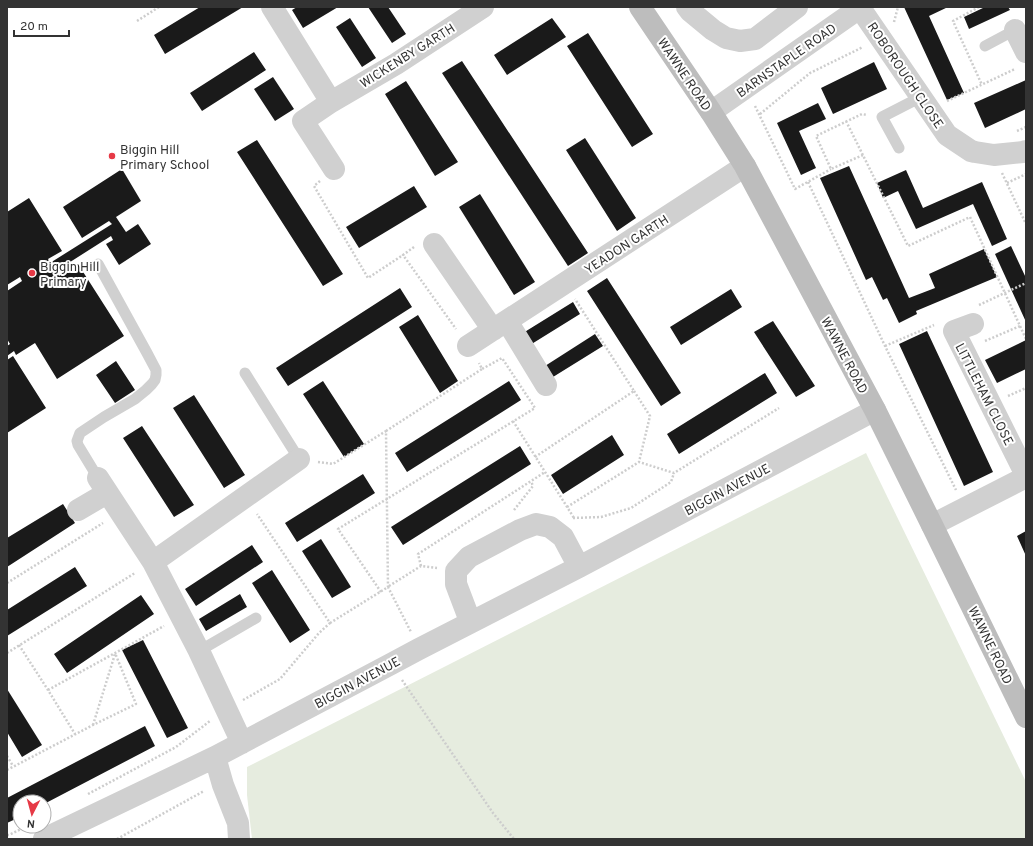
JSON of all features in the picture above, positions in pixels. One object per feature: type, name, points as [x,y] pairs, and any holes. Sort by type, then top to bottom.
[{"type":"street","points":[[272,7],[331,102]]},
{"type":"street","name":"WICKENBY GARTH","points":[[334,170],[302,121],[331,102],[396,64],[483,7]]},
{"type":"street","name":"WAWNE ROAD","points":[[640,7],[711,112],[745,166],[875,410],[1026,717]]},
{"type":"street","points":[[687,7],[713,30],[726,38],[740,41],[755,39],[797,7]]},
{"type":"street","name":"BARNSTAPLE ROAD","points":[[711,112],[861,7]]},
{"type":"street","name":"ROBOROUGH CLOSE","points":[[861,7],[947,135],[972,151],[994,155],[1025,154]]},
{"type":"street","points":[[1015,30],[1023,59]]},
{"type":"street","name":"YEADON GARTH","points":[[468,346],[745,166]]},
{"type":"street","points":[[434,244],[546,385]]},
{"type":"street","name":"LITTLEHAM CLOSE","points":[[932,524],[1026,476],[954,331],[973,324]]},
{"type":"street","name":"BIGGIN AVENUE","points":[[44,839],[215,757],[875,410]]},
{"type":"street","points":[[153,562],[299,459]]},
{"type":"street","points":[[78,510],[102,486],[153,562],[180,617],[199,651],[242,743]]},
{"type":"street","points":[[472,622],[459,594],[456,584],[456,571],[469,557],[513,533],[536,524],[550,527],[563,538],[578,567]]},
{"type":"street","points":[[215,757],[222,782],[238,823],[239,839]]},
{"type":"lane","points":[[985,46],[1015,30]]},
{"type":"lane","points":[[899,148],[882,117],[925,103]]},
{"type":"lane","points":[[98,264],[156,370],[155,380],[146,390],[135,399],[80,433],[77,441],[78,445],[102,486]]},
{"type":"lane","points":[[245,373],[299,459]]},
{"type":"lane","points":[[199,651],[256,618]]},
{"type":"path","points":[[137,21],[159,7]]},
{"type":"path","points":[[760,114],[810,73],[892,33],[898,7]]},
{"type":"path","points":[[979,7],[953,21],[982,84]]},
{"type":"path","points":[[925,103],[982,84],[1023,59]]},
{"type":"path","points":[[746,88],[760,114],[795,189],[831,169],[863,155]]},
{"type":"path","points":[[831,169],[816,136],[862,114],[882,117]]},
{"type":"path","points":[[846,121],[908,246],[970,217],[1026,339]]},
{"type":"path","points":[[994,155],[1026,224]]},
{"type":"path","points":[[334,170],[314,186],[368,278],[428,238],[434,244]]},
{"type":"path","points":[[1007,183],[1026,174]]},
{"type":"path","points":[[808,182],[885,346],[964,508]]},
{"type":"path","points":[[403,255],[468,346],[482,369]]},
{"type":"path","points":[[564,284],[650,416],[639,462],[567,507]]},
{"type":"path","points":[[964,350],[1020,326]]},
{"type":"path","points":[[299,459],[333,464],[482,369],[502,358],[535,408],[338,529],[380,592]]},
{"type":"path","points":[[535,456],[634,391]]},
{"type":"path","points":[[550,527],[574,518],[600,517],[631,508],[671,482],[674,473],[779,408]]},
{"type":"path","points":[[513,421],[574,518]]},
{"type":"path","points":[[386,431],[388,587],[419,649]]},
{"type":"path","points":[[639,462],[674,473]]},
{"type":"path","points":[[421,566],[418,554],[545,472]]},
{"type":"path","points":[[513,533],[510,520],[513,510],[533,486],[531,481]]},
{"type":"path","points":[[245,497],[330,623]]},
{"type":"path","points":[[7,582],[105,521]]},
{"type":"path","points":[[7,653],[153,562]]},
{"type":"path","points":[[86,795],[176,747],[226,709],[280,678],[319,633],[330,623],[421,566],[456,571]]},
{"type":"path","points":[[48,690],[180,617]]},
{"type":"path","points":[[19,646],[75,734]]},
{"type":"path","points":[[93,725],[115,653]]},
{"type":"path","points":[[7,770],[136,704],[115,653]]},
{"type":"path","points":[[391,664],[493,813],[514,839]]},
{"type":"path","points":[[7,756],[13,766]]},
{"type":"path","points":[[117,839],[222,782]]},
{"type":"shaded area","points":[[866,453],[1026,782],[1026,839],[252,839],[247,795],[247,767]]},
{"type":"building","points":[[200,7],[243,7],[165,54],[154,35]]},
{"type":"building","points":[[297,7],[338,7],[303,28],[292,10]]},
{"type":"building","points":[[368,7],[388,7],[406,34],[392,43]]},
{"type":"building","points":[[904,7],[948,7],[929,16],[964,93],[947,100]]},
{"type":"building","points":[[985,7],[1008,7],[1010,10],[969,29],[964,17]]},
{"type":"building","points":[[350,18],[376,58],[362,67],[336,27]]},
{"type":"building","points":[[552,18],[566,37],[507,75],[494,55]]},
{"type":"building","points":[[588,33],[653,134],[632,147],[567,46]]},
{"type":"building","points":[[254,52],[266,70],[202,111],[190,93]]},
{"type":"building","points":[[462,61],[588,253],[568,266],[442,73]]},
{"type":"building","points":[[874,62],[887,89],[833,114],[821,88]]},
{"type":"building","points":[[273,77],[294,109],[275,121],[254,89]]},
{"type":"building","points":[[1026,80],[1026,109],[985,128],[974,103]]},
{"type":"building","points":[[406,81],[458,162],[435,176],[385,94]]},
{"type":"building","points":[[818,103],[826,119],[799,131],[816,168],[801,175],[777,123]]},
{"type":"building","points":[[585,138],[636,218],[617,231],[566,150]]},
{"type":"building","points":[[257,140],[343,274],[323,286],[237,152]]},
{"type":"building","points":[[849,166],[909,298],[935,288],[929,274],[984,249],[997,277],[916,311],[917,314],[899,323],[887,298],[883,300],[872,277],[866,280],[820,178]]},
{"type":"building","name":"Biggin Hill Primary","points":[[122,169],[141,201],[116,217],[126,232],[138,224],[151,244],[119,265],[106,244],[113,240],[111,236],[56,271],[59,276],[78,264],[124,336],[57,379],[35,343],[16,355],[14,351],[7,356],[7,346],[10,344],[7,339],[7,291],[22,281],[20,277],[7,285],[7,212],[29,198],[62,251],[48,259],[50,263],[112,224],[109,221],[82,238],[63,207]]},
{"type":"building","points":[[906,170],[923,208],[982,182],[1007,239],[992,246],[973,204],[916,229],[898,191],[883,198],[877,183]]},
{"type":"building","points":[[414,186],[427,207],[359,248],[346,227]]},
{"type":"building","points":[[480,194],[535,282],[514,295],[459,207]]},
{"type":"building","points":[[1011,246],[1026,278],[1026,322],[995,254]]},
{"type":"building","points":[[607,278],[681,393],[661,406],[587,291]]},
{"type":"building","points":[[400,288],[412,307],[288,386],[276,368]]},
{"type":"building","points":[[731,289],[742,307],[681,345],[670,327]]},
{"type":"building","points":[[573,302],[580,314],[530,345],[523,333]]},
{"type":"building","points":[[418,315],[458,381],[440,393],[399,327]]},
{"type":"building","points":[[773,321],[815,386],[796,397],[754,332]]},
{"type":"building","points":[[927,331],[993,472],[964,486],[899,344]]},
{"type":"building","points":[[595,334],[603,346],[553,377],[545,366]]},
{"type":"building","points":[[1026,340],[1026,369],[997,383],[985,360]]},
{"type":"building","points":[[13,356],[46,408],[7,433],[7,360]]},
{"type":"building","points":[[116,361],[135,390],[115,403],[96,375]]},
{"type":"building","points":[[765,373],[777,393],[679,454],[667,434]]},
{"type":"building","points":[[323,381],[364,444],[344,457],[303,394]]},
{"type":"building","points":[[509,381],[521,400],[407,472],[395,453]]},
{"type":"building","points":[[194,395],[245,475],[224,488],[173,408]]},
{"type":"building","points":[[142,426],[194,505],[174,517],[123,438]]},
{"type":"building","points":[[612,435],[624,455],[563,494],[551,475]]},
{"type":"building","points":[[520,446],[531,464],[403,545],[391,527]]},
{"type":"building","points":[[363,474],[375,493],[297,542],[285,523]]},
{"type":"building","points":[[63,504],[75,523],[7,567],[7,538]]},
{"type":"building","points":[[1026,531],[1026,556],[1017,536]]},
{"type":"building","points":[[321,539],[351,587],[332,598],[302,551]]},
{"type":"building","points":[[252,545],[263,562],[196,606],[185,589]]},
{"type":"building","points":[[75,567],[87,586],[7,636],[7,610]]},
{"type":"building","points":[[272,570],[310,630],[290,643],[252,583]]},
{"type":"building","points":[[240,594],[247,607],[206,631],[199,619]]},
{"type":"building","points":[[141,595],[154,614],[67,673],[54,654]]},
{"type":"building","points":[[143,640],[188,728],[167,738],[122,650]]},
{"type":"building","points":[[7,689],[42,745],[22,757],[7,732]]},
{"type":"building","points":[[145,726],[155,746],[52,800],[52,794],[15,794]]},
{"type":"building","points":[[12,795],[12,821],[7,823],[7,798]]},
{"type":"place","name":"Biggin Hill Primary School","points":[[112,156]]},
{"type":"place","name":"Biggin Hill Primary","points":[[32,273]]}]
